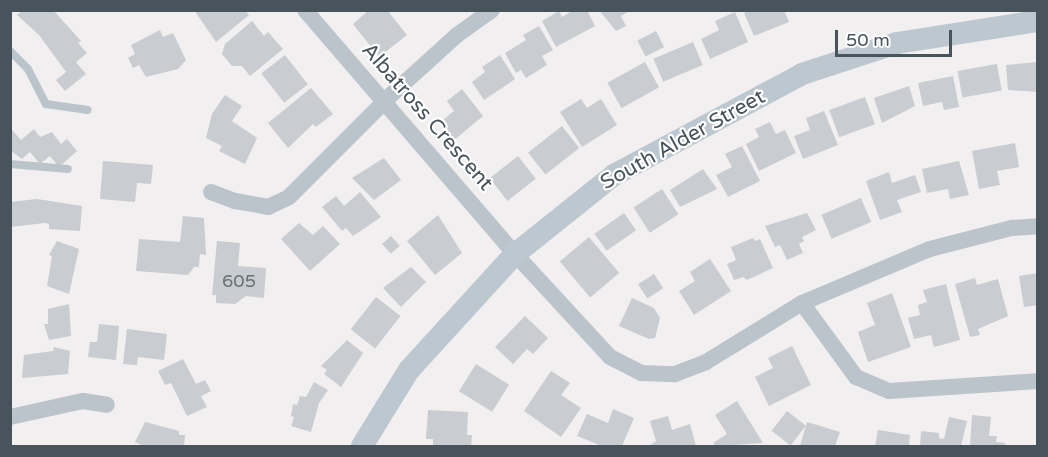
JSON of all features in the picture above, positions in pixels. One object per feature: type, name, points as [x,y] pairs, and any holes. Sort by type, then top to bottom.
[{"type":"street","name":"Albatross Crescent","points":[[305,10],[515,254],[610,357],[641,373],[675,374],[706,362],[802,303],[930,249],[1012,228],[1038,226]]},
{"type":"street","points":[[212,192],[235,201],[268,207],[289,197],[384,102],[458,35],[492,10]]},
{"type":"street","name":"South Alder Street","points":[[362,447],[409,370],[515,254],[614,175],[802,74],[897,43],[1038,21]]},
{"type":"street","points":[[802,303],[856,377],[889,391],[1038,381]]},
{"type":"street","points":[[10,417],[83,401],[107,405]]},
{"type":"lane","points":[[10,51],[28,69],[46,104],[88,110]]},
{"type":"lane","points":[[10,164],[68,169]]},
{"type":"building","points":[[23,10],[53,10],[81,41],[78,43],[87,53],[76,62],[86,74],[65,91],[56,80],[66,72],[39,35],[17,15]]},
{"type":"building","points":[[194,10],[245,10],[249,15],[216,42]]},
{"type":"building","points":[[369,10],[387,10],[407,35],[379,57],[353,24]]},
{"type":"building","points":[[574,10],[587,10],[595,26],[556,47],[542,21],[559,11],[562,17]]},
{"type":"building","points":[[599,10],[631,10],[621,16],[626,26],[616,31]]},
{"type":"building","points":[[751,10],[784,10],[789,22],[754,36],[744,13]]},
{"type":"building","points":[[735,12],[748,42],[710,59],[701,39],[719,30],[715,21]]},
{"type":"building","points":[[252,21],[264,36],[268,32],[283,49],[250,76],[242,66],[232,66],[222,54],[225,44]]},
{"type":"building","points":[[539,26],[553,50],[542,56],[547,65],[526,78],[521,70],[516,73],[505,53],[526,40],[523,35]]},
{"type":"building","points":[[160,30],[163,37],[173,33],[186,60],[178,69],[146,77],[139,65],[133,68],[128,58],[135,54],[131,45]]},
{"type":"building","points":[[656,31],[664,47],[645,57],[637,41]]},
{"type":"building","points":[[693,42],[703,65],[663,82],[653,59]]},
{"type":"building","points":[[285,55],[308,84],[284,103],[261,73]]},
{"type":"building","points":[[500,55],[515,79],[484,100],[472,82],[485,72],[482,67]]},
{"type":"building","points":[[645,62],[659,87],[621,108],[607,83]]},
{"type":"building","points":[[1038,62],[1038,92],[1008,90],[1006,65]]},
{"type":"building","points":[[997,64],[1002,91],[962,98],[958,71]]},
{"type":"building","points":[[953,76],[959,107],[944,110],[942,102],[923,106],[918,83]]},
{"type":"building","points":[[909,86],[915,106],[882,123],[874,98]]},
{"type":"building","points":[[311,88],[333,114],[316,127],[313,124],[288,148],[268,123]]},
{"type":"building","points":[[462,89],[483,116],[453,141],[439,123],[454,111],[447,101]]},
{"type":"building","points":[[225,95],[242,106],[232,121],[257,138],[245,164],[219,151],[222,146],[206,138],[212,114]]},
{"type":"building","points":[[865,97],[875,124],[839,137],[829,110]]},
{"type":"building","points":[[581,99],[587,108],[601,99],[617,125],[582,147],[560,112]]},
{"type":"building","points":[[824,111],[838,145],[803,159],[794,136],[810,130],[806,118]]},
{"type":"building","points":[[770,122],[776,134],[785,130],[796,153],[759,171],[746,144],[759,137],[755,129]]},
{"type":"building","points":[[562,126],[579,148],[545,175],[528,152]]},
{"type":"building","points":[[10,128],[21,140],[34,129],[40,137],[52,132],[61,144],[67,139],[77,151],[59,167],[50,156],[40,164],[30,152],[22,159],[10,150]]},
{"type":"building","points":[[1015,143],[1019,167],[997,171],[1000,185],[979,189],[972,151]]},
{"type":"building","points":[[742,146],[760,181],[728,197],[716,175],[732,167],[725,154]]},
{"type":"building","points":[[518,156],[536,179],[507,201],[490,178]]},
{"type":"building","points":[[384,158],[401,180],[374,200],[352,178]]},
{"type":"building","points":[[103,161],[153,165],[151,184],[137,183],[135,202],[100,199]]},
{"type":"building","points":[[959,161],[969,195],[950,199],[948,189],[927,193],[922,169]]},
{"type":"building","points":[[703,169],[717,189],[680,207],[670,190]]},
{"type":"building","points":[[889,172],[892,183],[915,175],[921,192],[897,200],[902,212],[880,220],[866,181]]},
{"type":"building","points":[[662,189],[678,214],[650,233],[633,208]]},
{"type":"building","points":[[360,192],[381,217],[353,236],[346,228],[342,231],[322,207],[336,196],[344,206]]},
{"type":"building","points":[[861,198],[871,222],[832,239],[821,215]]},
{"type":"building","points":[[37,199],[82,206],[80,231],[49,229],[49,224],[45,223],[10,227],[10,202]]},
{"type":"building","points":[[624,213],[636,230],[607,251],[595,234]]},
{"type":"building","points":[[807,213],[816,230],[802,237],[804,241],[799,244],[803,253],[787,260],[780,245],[775,247],[765,226]]},
{"type":"building","points":[[438,215],[462,253],[435,275],[407,241]]},
{"type":"building","points":[[183,216],[204,218],[206,255],[200,254],[199,267],[194,267],[188,275],[136,271],[139,239],[180,242]]},
{"type":"building","points":[[299,223],[313,235],[323,226],[340,244],[310,271],[281,239]]},
{"type":"building","points":[[391,236],[400,246],[391,254],[382,244]]},
{"type":"building","points":[[589,237],[619,273],[590,297],[560,261]]},
{"type":"building","points":[[753,238],[755,241],[760,239],[773,268],[747,280],[743,277],[734,280],[727,264],[736,260],[731,247]]},
{"type":"building","points":[[57,241],[79,249],[69,294],[47,286],[52,256],[49,255]]},
{"type":"building","points":[[217,241],[240,243],[238,266],[266,268],[264,298],[246,296],[235,304],[216,303],[216,295],[212,295]]},
{"type":"building","points":[[710,259],[731,291],[694,315],[679,291],[695,281],[690,272]]},
{"type":"building","points":[[411,267],[426,282],[401,307],[383,288]]},
{"type":"building","points":[[1038,273],[1038,305],[1024,307],[1019,276]]},
{"type":"building","points":[[654,274],[663,288],[647,299],[638,284]]},
{"type":"building","points":[[975,278],[977,285],[998,279],[1008,316],[978,329],[980,335],[970,337],[955,284]]},
{"type":"building","points":[[946,284],[960,340],[934,347],[931,335],[914,339],[908,318],[920,315],[918,305],[927,302],[923,290]]},
{"type":"building","points":[[892,293],[911,347],[868,362],[858,332],[875,325],[867,303]]},
{"type":"building","points":[[376,297],[400,316],[375,348],[351,329]]},
{"type":"building","points":[[632,298],[654,308],[660,318],[655,338],[649,339],[619,326]]},
{"type":"building","points":[[69,304],[71,336],[49,340],[44,324],[48,324],[48,309]]},
{"type":"building","points":[[525,316],[548,338],[533,354],[527,349],[513,364],[495,347]]},
{"type":"building","points":[[99,324],[119,326],[116,360],[88,357],[90,342],[97,342]]},
{"type":"building","points":[[127,329],[167,334],[164,360],[138,357],[137,365],[123,364]]},
{"type":"building","points":[[347,340],[363,353],[341,387],[324,374],[327,370],[321,366]]},
{"type":"building","points":[[792,346],[811,385],[769,406],[755,377],[773,368],[768,358]]},
{"type":"building","points":[[54,347],[70,351],[68,374],[22,378],[24,355],[53,351]]},
{"type":"building","points":[[183,359],[196,384],[205,380],[211,391],[201,396],[207,407],[187,416],[171,383],[165,385],[158,371]]},
{"type":"building","points":[[476,364],[509,385],[492,412],[459,391]]},
{"type":"building","points":[[551,371],[570,383],[561,395],[581,408],[561,437],[524,411]]},
{"type":"building","points":[[314,382],[328,390],[319,403],[311,432],[291,426],[294,417],[291,416],[293,404],[297,405],[300,396],[306,397]]},
{"type":"building","points":[[737,401],[763,443],[716,446],[713,443],[727,434],[715,415]]},
{"type":"building","points":[[613,409],[634,418],[622,446],[602,446],[577,436],[587,414],[608,423]]},
{"type":"building","points":[[428,410],[468,412],[467,435],[472,435],[471,446],[433,446],[433,439],[426,439]]},
{"type":"building","points":[[787,411],[806,426],[791,445],[772,431]]},
{"type":"building","points":[[972,415],[991,417],[989,436],[997,436],[996,442],[1005,443],[1005,446],[970,446]]},
{"type":"building","points":[[668,416],[672,430],[690,424],[696,446],[649,446],[656,441],[650,421]]},
{"type":"building","points":[[949,417],[967,421],[961,446],[920,446],[921,431],[939,433],[939,438],[944,439]]},
{"type":"building","points":[[145,422],[179,431],[179,435],[185,435],[184,446],[144,446],[135,442]]},
{"type":"building","points":[[807,422],[840,432],[835,446],[800,446]]},
{"type":"building","points":[[878,430],[910,435],[909,446],[875,446]]}]
